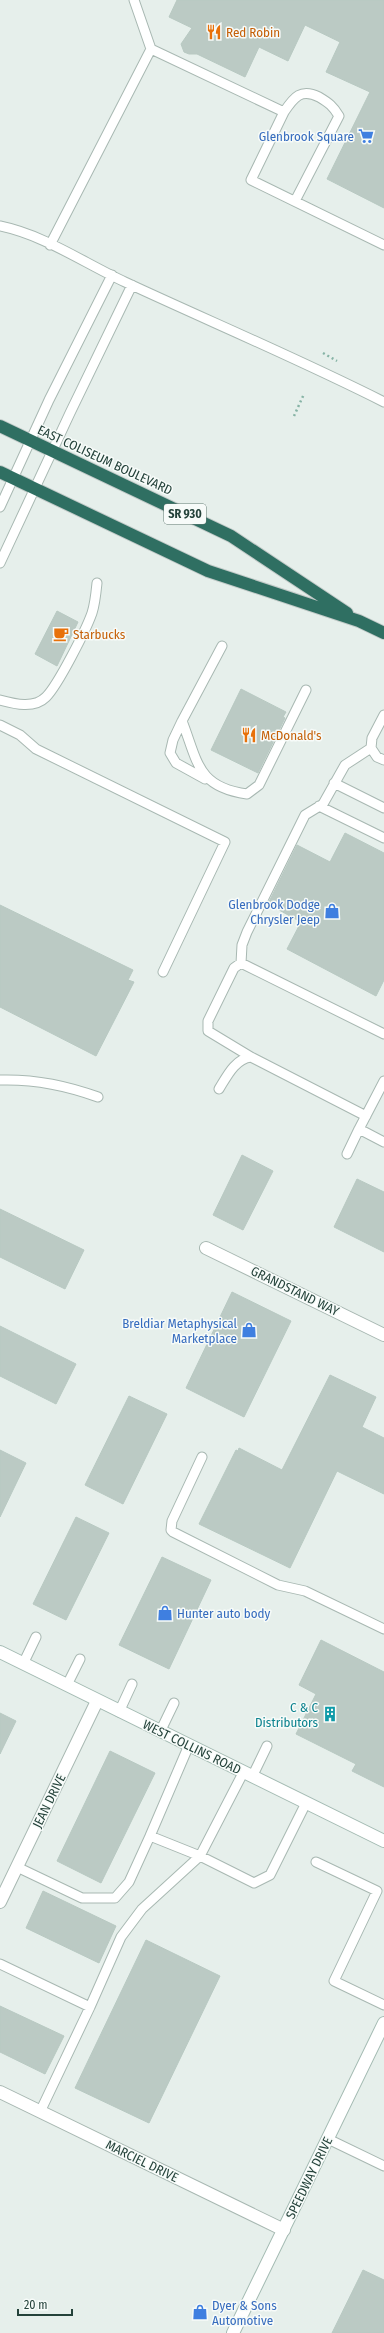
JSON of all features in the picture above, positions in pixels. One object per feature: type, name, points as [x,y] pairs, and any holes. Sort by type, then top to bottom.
[{"type":"highway","name":"EAST COLISEUM BOULEVARD","points":[[0,426],[231,536],[360,622]]},
{"type":"highway","name":"EAST COLISEUM BOULEVARD","points":[[0,472],[208,571],[360,622],[384,633]]},
{"type":"street","name":"GRANDSTAND WAY","points":[[206,1248],[384,1335]]},
{"type":"street","name":"WEST COLLINS ROAD","points":[[0,1652],[384,1842]]},
{"type":"street","name":"JEAN DRIVE","points":[[0,1902],[97,1701]]},
{"type":"street","name":"SPEEDWAY DRIVE","points":[[233,2333],[384,2023]]},
{"type":"street","name":"MARCIEL DRIVE","points":[[0,2092],[284,2230]]},
{"type":"lane","points":[[134,0],[151,49],[284,112]]},
{"type":"lane","points":[[50,245],[151,49]]},
{"type":"lane","points":[[296,201],[339,116],[332,104],[309,92],[299,94],[292,100],[284,112],[251,180],[384,245]]},
{"type":"lane","points":[[0,226],[16,229],[132,285],[303,362],[384,402]]},
{"type":"lane","points":[[0,507],[30,440],[112,275]]},
{"type":"lane","points":[[0,564],[52,450],[132,285]]},
{"type":"lane","points":[[0,700],[18,705],[34,704],[46,697],[59,680],[92,613],[97,583]]},
{"type":"lane","points":[[222,646],[182,721],[173,740],[170,753],[176,763],[210,782],[231,792],[248,794],[259,785],[306,690]]},
{"type":"lane","points":[[384,717],[372,738],[371,748],[377,757],[384,760]]},
{"type":"lane","points":[[182,721],[199,769],[210,782]]},
{"type":"lane","points":[[0,724],[20,735],[36,749],[225,842],[163,972]]},
{"type":"lane","points":[[241,963],[242,945],[281,860],[304,815],[323,804],[345,765],[371,748]]},
{"type":"lane","points":[[334,783],[384,808]]},
{"type":"lane","points":[[320,806],[384,838]]},
{"type":"lane","points":[[241,963],[384,1034]]},
{"type":"lane","points":[[241,963],[234,968],[208,1021],[208,1031],[251,1057],[366,1116]]},
{"type":"lane","points":[[219,1089],[231,1070],[243,1058],[251,1057]]},
{"type":"lane","points":[[0,1080],[12,1079],[74,1089],[98,1097]]},
{"type":"lane","points":[[347,1154],[384,1081]]},
{"type":"lane","points":[[359,1129],[384,1142]]},
{"type":"lane","points":[[202,1458],[172,1521],[171,1530],[173,1532],[278,1585],[305,1591],[384,1629]]},
{"type":"lane","points":[[23,1664],[36,1637]]},
{"type":"lane","points":[[67,1686],[80,1658]]},
{"type":"lane","points":[[119,1712],[132,1684]]},
{"type":"lane","points":[[160,1732],[174,1703]]},
{"type":"lane","points":[[17,1867],[82,1898],[114,1898],[129,1882],[189,1746]]},
{"type":"lane","points":[[40,2112],[90,2007],[121,1937],[142,1909],[200,1856],[267,1746]]},
{"type":"lane","points":[[150,1836],[200,1856],[254,1883],[270,1875],[306,1803]]},
{"type":"lane","points":[[316,1862],[377,1891],[334,1981],[384,2005]]},
{"type":"lane","points":[[0,1964],[90,2007]]},
{"type":"lane","points":[[328,2139],[384,2166]]},
{"type":"path","points":[[323,353],[337,361]]},
{"type":"path","points":[[294,416],[304,394]]},
{"type":"building","name":"Glenbrook Square","points":[[177,0],[384,0],[384,208],[327,179],[370,92],[326,72],[340,42],[305,25],[288,61],[259,47],[245,77],[197,54],[189,54],[184,52],[181,44],[192,28],[169,17]]},
{"type":"building","name":"Starbucks","points":[[57,611],[78,622],[57,666],[35,654]]},
{"type":"building","name":"McDonald's","points":[[241,689],[286,712],[283,717],[285,718],[258,773],[211,750]]},
{"type":"building","name":"Glenbrook Dodge Chrysler Jeep","points":[[345,833],[384,853],[384,980],[376,996],[287,949],[301,922],[268,904],[297,845],[330,862]]},
{"type":"building","points":[[0,905],[133,970],[128,980],[134,982],[96,1056],[0,1007]]},
{"type":"building","points":[[242,1155],[273,1171],[243,1230],[213,1215]]},
{"type":"building","points":[[357,1179],[384,1192],[384,1252],[334,1227]]},
{"type":"building","points":[[0,1209],[84,1250],[65,1289],[0,1257]]},
{"type":"building","points":[[232,1292],[291,1321],[244,1417],[186,1388]]},
{"type":"building","points":[[0,1326],[76,1364],[56,1404],[0,1376]]},
{"type":"building","points":[[330,1375],[376,1397],[362,1427],[384,1438],[384,1494],[337,1471],[290,1568],[199,1524],[236,1450],[238,1451],[239,1448],[282,1470]]},
{"type":"building","points":[[129,1396],[167,1414],[123,1504],[85,1485]]},
{"type":"building","points":[[0,1450],[26,1463],[0,1517]]},
{"type":"building","points":[[76,1517],[109,1533],[66,1620],[33,1604]]},
{"type":"building","name":"Hunter auto body","points":[[162,1557],[211,1580],[169,1669],[119,1645]]},
{"type":"building","points":[[321,1640],[384,1672],[384,1787],[352,1771],[356,1764],[296,1734],[316,1694],[299,1685]]},
{"type":"building","points":[[0,1713],[16,1721],[0,1754]]},
{"type":"building","points":[[110,1751],[155,1773],[101,1883],[57,1861]]},
{"type":"building","points":[[43,1891],[116,1926],[99,1963],[26,1928]]},
{"type":"building","points":[[146,1940],[220,1976],[149,2123],[75,2088]]},
{"type":"building","points":[[0,2006],[64,2036],[45,2074],[0,2052]]},
{"type":"building","points":[[363,2270],[384,2280],[384,2333],[332,2333]]},
{"type":"place","name":"Red Robin","points":[[214,32]]},
{"type":"place","name":"Glenbrook Square","points":[[366,136]]},
{"type":"place","name":"Starbucks","points":[[61,634]]},
{"type":"place","name":"McDonald's","points":[[249,735]]},
{"type":"place","name":"Glenbrook Dodge Chrysler Jeep","points":[[332,911]]},
{"type":"place","name":"Breldiar Metaphysical Marketplace","points":[[249,1330]]},
{"type":"place","name":"Hunter auto body","points":[[165,1613]]},
{"type":"place","name":"C & C Distributors","points":[[330,1714]]},
{"type":"place","name":"Dyer & Sons Automotive","points":[[200,2312]]}]
